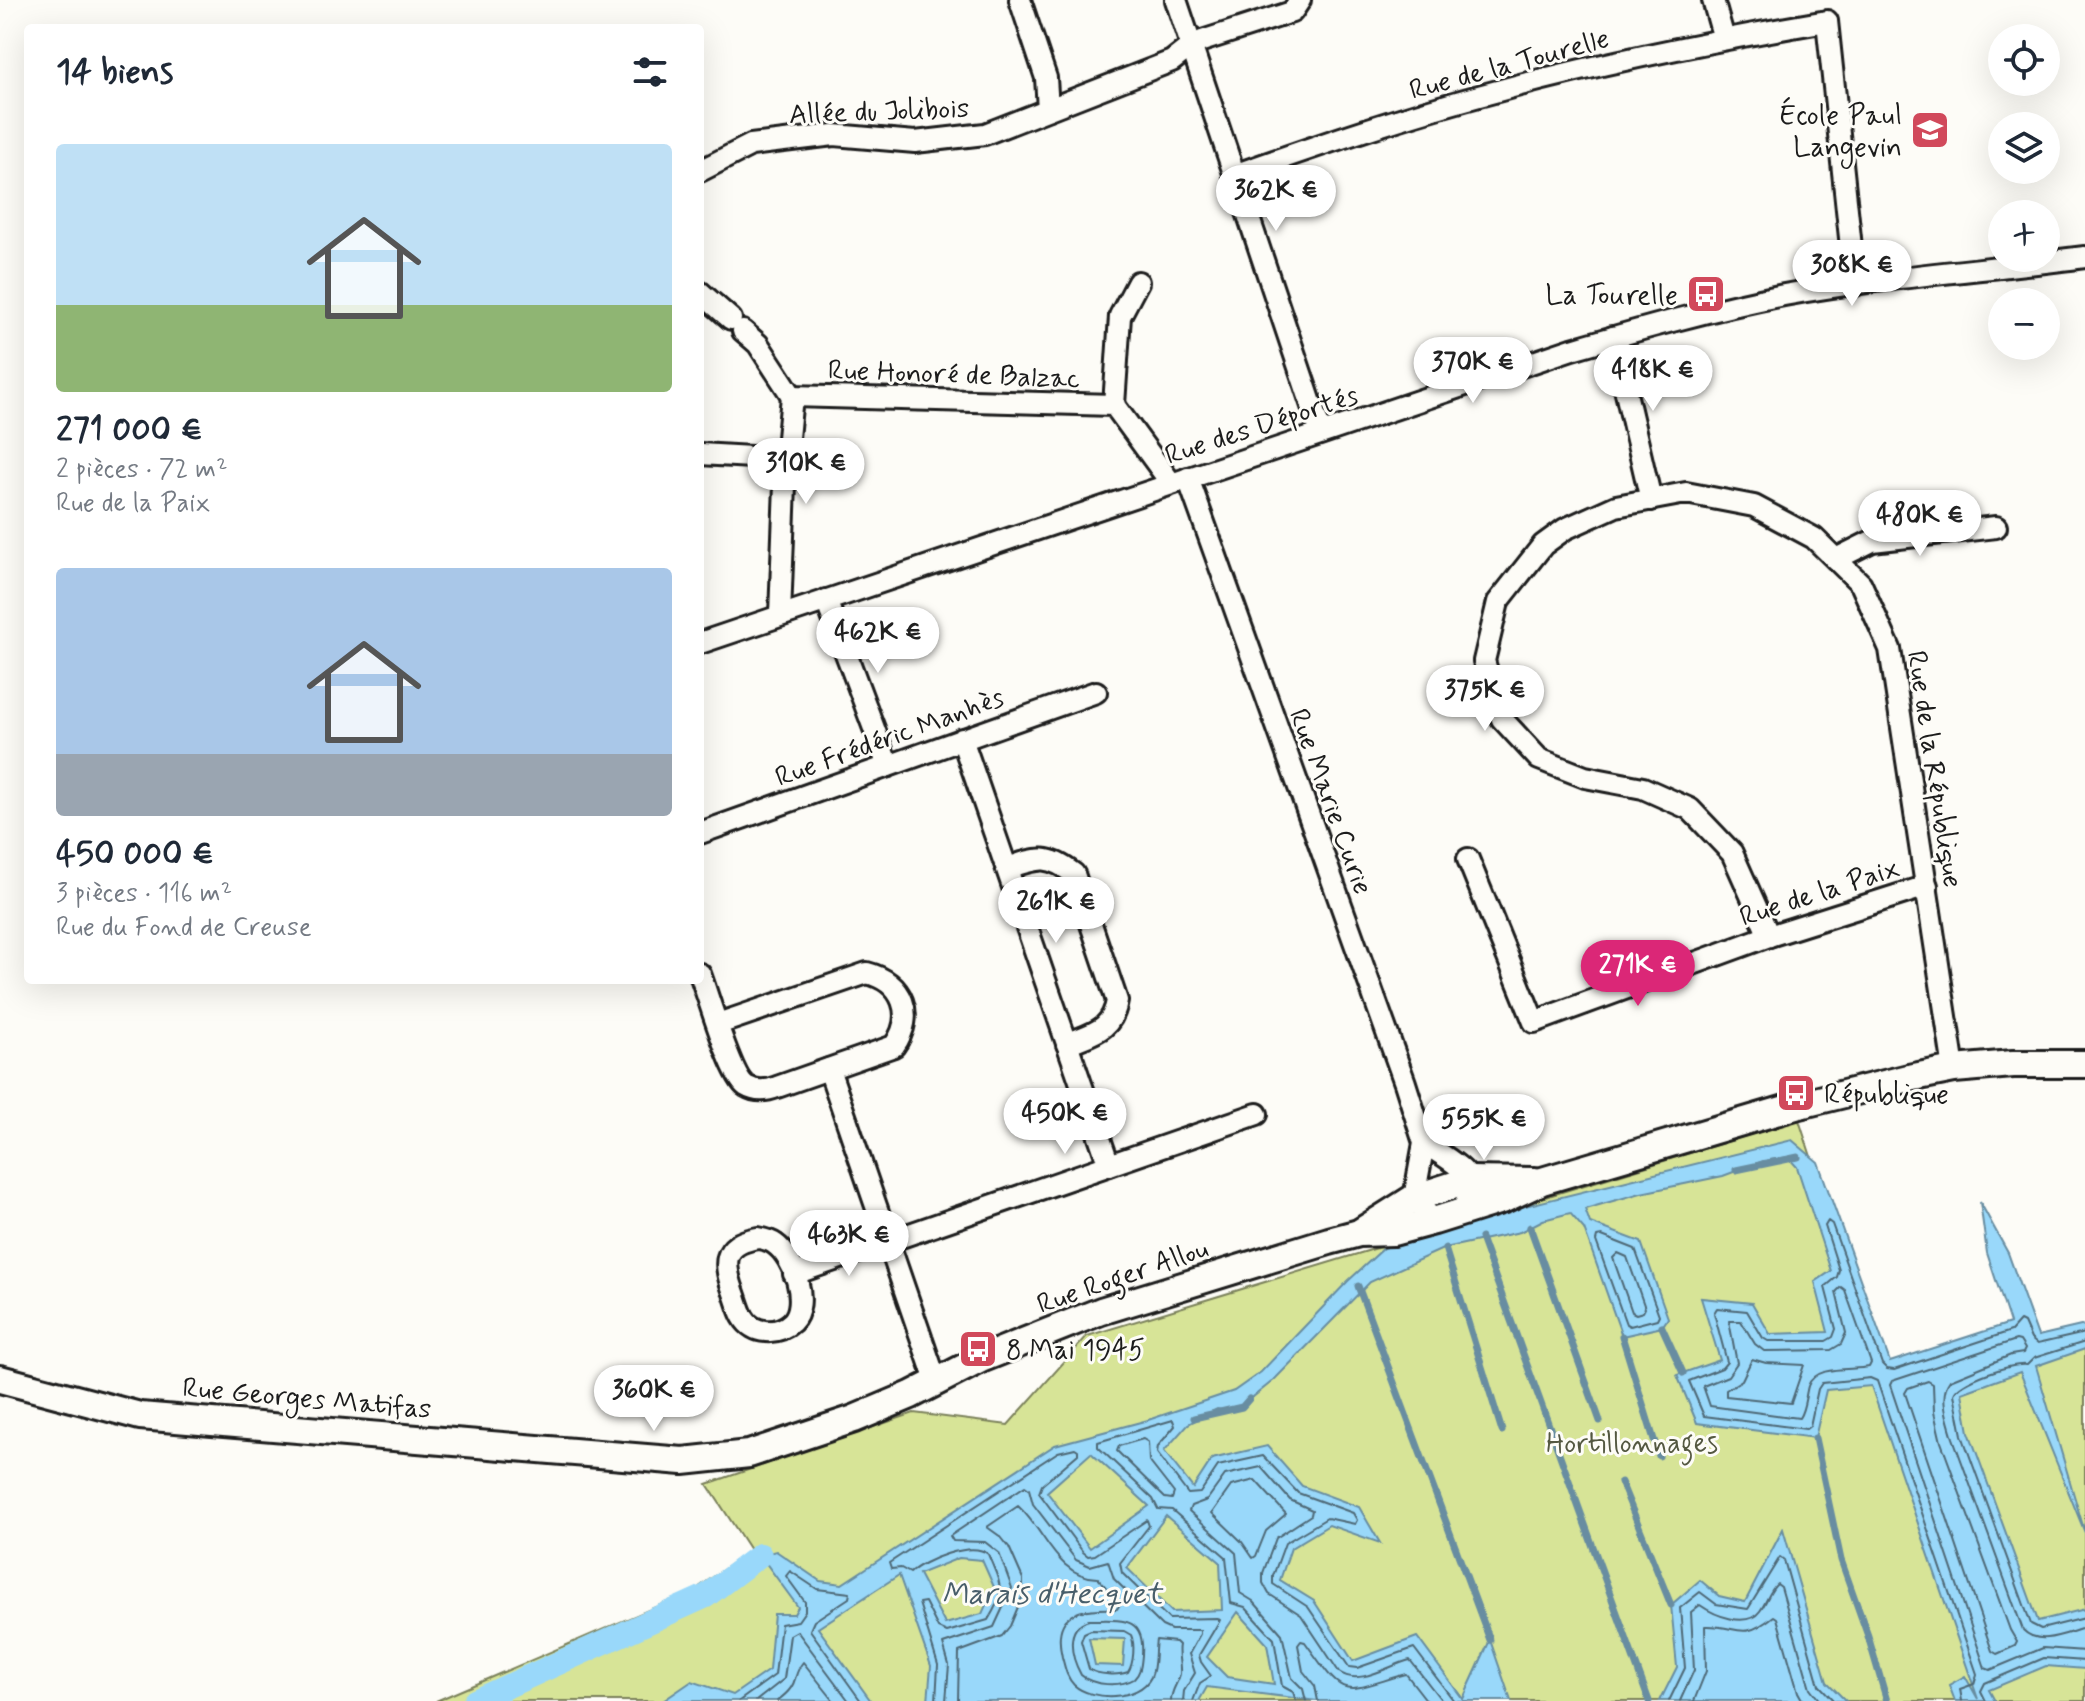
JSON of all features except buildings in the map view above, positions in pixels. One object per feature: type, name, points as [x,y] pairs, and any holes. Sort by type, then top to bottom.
[{"type":"street","points":[[1020,0],[1046,78],[1048,109]]},
{"type":"street","points":[[1176,0],[1321,433]]},
{"type":"street","name":"Allée du Jolibois","points":[[704,169],[751,145],[834,135],[915,142],[985,134],[1172,61],[1191,46],[1292,12],[1300,0]]},
{"type":"street","points":[[1713,0],[1724,39]]},
{"type":"street","name":"Rue de la Tourelle","points":[[1234,175],[1369,129],[1495,91],[1724,39],[1827,21],[1855,285]]},
{"type":"street","name":"Rue des Déportés","points":[[704,642],[1613,337],[1783,296],[2085,257]]},
{"type":"street","name":"Rue Honoré de Balzac","points":[[1138,282],[1120,316],[1114,405],[1179,481]]},
{"type":"street","points":[[704,296],[758,344],[792,396],[786,459],[780,615]]},
{"type":"street","points":[[1613,337],[1651,500]]},
{"type":"street","name":"Rue Honoré de Balzac","points":[[792,396],[1114,405]]},
{"type":"street","points":[[704,454],[786,459]]},
{"type":"street","name":"Rue Marie Curie","points":[[1179,481],[1424,1143]]},
{"type":"street","name":"Rue de la République","points":[[1769,936],[1732,853],[1690,809],[1643,788],[1585,777],[1539,759],[1502,719],[1484,661],[1498,602],[1543,545],[1565,529],[1616,506],[1686,493],[1754,506],[1814,538],[1861,584],[1890,649],[1954,1069]]},
{"type":"street","points":[[1836,559],[1872,541],[1996,527]]},
{"type":"street","points":[[826,600],[888,766]]},
{"type":"street","name":"Rue Frédéric Manhès","points":[[704,832],[1096,692]]},
{"type":"street","points":[[962,739],[1109,1165]]},
{"type":"street","points":[[1007,868],[1038,857],[1058,861],[1074,874],[1117,1001],[1114,1015],[1104,1028],[1067,1044]]},
{"type":"street","name":"Rue de la Paix","points":[[1468,859],[1534,1022],[1769,936],[1927,886]]},
{"type":"street","points":[[704,984],[718,1024],[738,1077],[755,1090],[766,1091],[894,1046],[906,1021],[905,1007],[892,984],[880,976],[867,973],[718,1024]]},
{"type":"street","name":"Rue Roger Allou","points":[[683,1461],[749,1454],[854,1419],[981,1359],[1101,1311],[1359,1233],[1393,1232],[1434,1221],[1504,1199],[1542,1181],[1799,1105],[1954,1069],[2013,1064],[2085,1064]]},
{"type":"street","points":[[829,1069],[936,1381]]},
{"type":"street","points":[[794,1274],[1257,1114]]},
{"type":"street","points":[[1434,1221],[1414,1198],[1424,1143],[1460,1167],[1470,1180],[1472,1186],[1462,1211]]},
{"type":"street","name":"Rue Roger Allou","points":[[1359,1233],[1414,1198],[1470,1180],[1542,1181]]},
{"type":"street","points":[[758,1238],[776,1244],[783,1251],[794,1274],[801,1295],[797,1315],[782,1329],[772,1332],[751,1326],[744,1319],[726,1269],[727,1259],[739,1244],[758,1238]]},
{"type":"street","name":"Rue Georges Matifas","points":[[4,1386],[140,1416],[683,1461]]},
{"type":"green space","name":"Hortillonnages","points":[[1799,1120],[1882,1373],[2085,1332],[2085,1701],[436,1701],[695,1590],[750,1550],[707,1484],[914,1413],[1008,1425],[1087,1336]]},
{"type":"water","name":"Marais d'Hecquet","points":[[1792,1140],[1818,1162],[1890,1362],[2010,1323],[1987,1253],[1980,1202],[2008,1253],[2038,1336],[2085,1325],[2085,1349],[2036,1366],[2085,1533],[2020,1372],[1962,1393],[1969,1432],[2038,1621],[2085,1609],[2085,1669],[2046,1666],[1989,1690],[1995,1701],[1955,1701],[1949,1685],[1965,1676],[1978,1699],[1871,1386],[1826,1390],[1815,1438],[1697,1423],[1677,1375],[1720,1360],[1701,1298],[1752,1303],[1770,1334],[1828,1332],[1815,1282],[1831,1271],[1797,1167],[1788,1157],[1585,1209],[1590,1223],[1641,1242],[1668,1318],[1662,1327],[1622,1336],[1584,1229],[1570,1213],[1543,1220],[1520,1232],[1445,1248],[1370,1282],[1274,1380],[1243,1405],[1217,1409],[1188,1424],[1164,1451],[1193,1488],[1212,1459],[1267,1446],[1302,1486],[1359,1507],[1380,1543],[1329,1525],[1291,1548],[1280,1580],[1314,1601],[1353,1661],[1417,1637],[1463,1699],[1490,1640],[1511,1701],[1317,1701],[1207,1687],[1199,1701],[928,1701],[931,1666],[899,1575],[818,1628],[871,1701],[663,1701],[692,1681],[733,1695],[769,1670],[774,1614],[794,1614],[798,1607],[760,1555],[776,1551],[820,1581],[842,1584],[1055,1445],[1148,1420],[1234,1391],[1261,1372],[1384,1248],[1485,1216]],"holes":[[[1091,1453],[1149,1506],[1090,1548],[1047,1492]],[[1166,1516],[1220,1562],[1222,1610],[1172,1612],[1127,1568]],[[959,1558],[982,1560],[994,1587],[982,1614],[945,1624],[919,1574]],[[1238,1612],[1267,1644],[1274,1684],[1227,1677],[1207,1657]],[[1089,1638],[1125,1639],[1123,1666],[1095,1665]]]},
{"type":"water","points":[[1783,1529],[1827,1682],[1846,1701],[1660,1701],[1677,1667],[1671,1605],[1700,1580],[1719,1596],[1745,1602]]},
{"type":"waterway","points":[[1736,1170],[1798,1157]]},
{"type":"waterway","points":[[1530,1227],[1600,1421]]},
{"type":"waterway","points":[[1481,1238],[1649,1701]]},
{"type":"waterway","points":[[1445,1248],[1502,1431]]},
{"type":"waterway","points":[[1358,1286],[1490,1640]]},
{"type":"waterway","points":[[1662,1327],[1683,1373]]},
{"type":"waterway","points":[[1622,1336],[1659,1456]]},
{"type":"waterway","points":[[1194,1418],[1242,1407],[1249,1399]]},
{"type":"waterway","points":[[1815,1438],[1841,1560],[1887,1701]]},
{"type":"waterway","points":[[1621,1482],[1671,1605]]},
{"type":"waterway","points":[[475,1701],[706,1596],[760,1555]]},
{"type":"place","name":"École Paul Langevin","points":[[1930,130]]},
{"type":"place","name":"La Tourelle","points":[[1706,294]]},
{"type":"place","name":"République","points":[[1796,1093]]},
{"type":"place","name":"8 Mai 1945","points":[[978,1349]]}]
